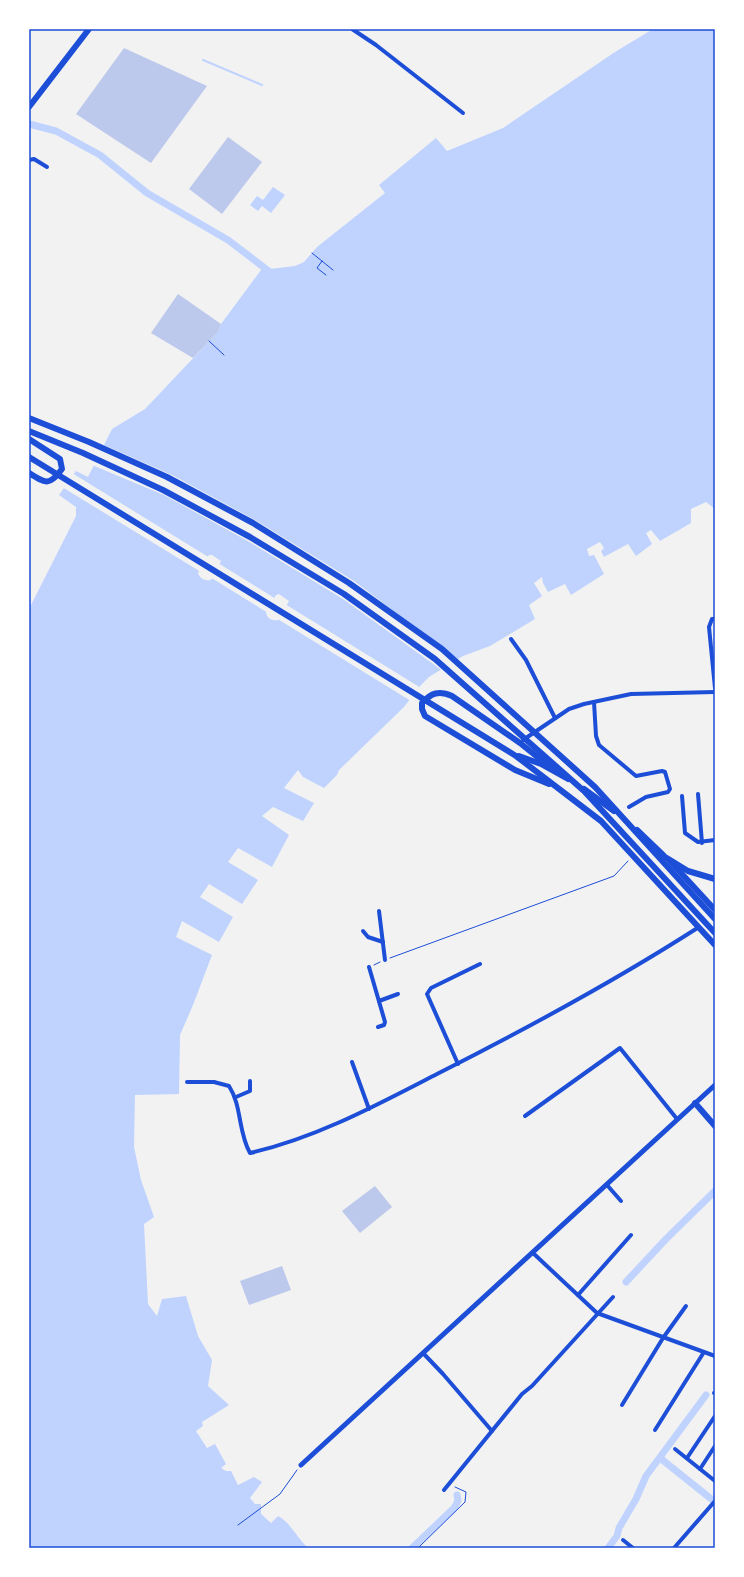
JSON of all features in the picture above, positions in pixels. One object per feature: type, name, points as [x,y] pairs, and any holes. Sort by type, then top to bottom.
[{"type":"main road","points":[[29,107],[89,29]]},
{"type":"main road","points":[[29,418],[89,442],[167,477],[253,523],[349,583],[448,654],[595,787],[715,919]]},
{"type":"main road","points":[[29,431],[83,453],[163,490],[250,537],[344,594],[435,659],[584,791],[715,933]]},
{"type":"main road","points":[[29,439],[60,459],[62,469],[54,480],[49,482],[29,472]]},
{"type":"main road","points":[[29,457],[516,756],[601,821],[715,945]]},
{"type":"main road","points":[[555,786],[536,780],[515,770],[425,716],[422,709],[422,703],[428,696],[437,693],[445,693],[452,696],[520,743],[555,772],[588,792],[628,822],[671,863],[715,910]]},
{"type":"main road","points":[[516,756],[555,772]]},
{"type":"main road","points":[[649,847],[688,871],[715,879]]},
{"type":"main road","points":[[695,1103],[715,1126]]},
{"type":"street","points":[[352,29],[376,45],[463,113]]},
{"type":"street","points":[[29,160],[34,159],[47,167]]},
{"type":"street","points":[[715,619],[712,619],[709,627],[715,688]]},
{"type":"street","points":[[511,639],[526,660],[555,718]]},
{"type":"street","points":[[520,743],[569,709],[594,702],[640,693],[715,692]]},
{"type":"street","points":[[594,702],[596,736],[599,745],[636,776],[664,771],[669,788],[668,792],[642,799],[629,807]]},
{"type":"street","points":[[698,794],[702,843]]},
{"type":"street","points":[[682,796],[685,833],[695,842],[702,843],[715,840]]},
{"type":"street","points":[[378,911],[385,960]]},
{"type":"street","points":[[187,1082],[223,1084],[229,1086],[236,1097],[246,1144],[250,1152],[266,1149],[338,1123],[458,1064],[621,975],[699,927]]},
{"type":"street","points":[[363,931],[368,937],[383,942]]},
{"type":"street","points":[[458,1064],[426,994],[431,988],[480,964]]},
{"type":"street","points":[[369,967],[386,1022],[384,1025],[378,1027]]},
{"type":"street","points":[[379,1001],[398,994]]},
{"type":"street","points":[[525,1116],[620,1048],[677,1119]]},
{"type":"street","points":[[352,1062],[369,1109]]},
{"type":"street","points":[[236,1097],[244,1095],[250,1091],[250,1081]]},
{"type":"street","points":[[301,1465],[607,1186],[715,1085]]},
{"type":"street","points":[[607,1186],[621,1201]]},
{"type":"street","points":[[578,1295],[631,1235]]},
{"type":"street","points":[[533,1253],[597,1313],[715,1356]]},
{"type":"street","points":[[444,1490],[522,1394],[532,1386],[613,1297]]},
{"type":"street","points":[[622,1405],[663,1338],[686,1306]]},
{"type":"street","points":[[655,1430],[704,1352]]},
{"type":"street","points":[[423,1353],[492,1431]]},
{"type":"street","points":[[688,1458],[715,1416]]},
{"type":"street","points":[[700,1469],[715,1446]]},
{"type":"street","points":[[675,1449],[715,1481]]},
{"type":"street","points":[[674,1548],[714,1502]]},
{"type":"street","points":[[624,1540],[633,1548]]},
{"type":"path","points":[[312,252],[333,270]]},
{"type":"path","points":[[322,261],[317,268],[326,274]]},
{"type":"path","points":[[209,341],[224,355]]},
{"type":"path","points":[[369,967],[614,876],[631,858]]},
{"type":"path","points":[[238,1525],[280,1494],[301,1465]]},
{"type":"path","points":[[418,1548],[465,1502],[466,1492],[449,1485]]},
{"type":"water","points":[[653,29],[715,29],[715,509],[706,502],[691,509],[691,523],[660,541],[651,530],[646,533],[652,544],[636,556],[628,544],[604,557],[601,551],[604,548],[600,542],[587,549],[589,556],[594,555],[604,574],[571,595],[565,584],[548,592],[543,583],[542,577],[534,583],[542,596],[529,605],[535,619],[490,646],[463,656],[429,677],[404,707],[339,770],[337,775],[324,788],[303,777],[298,770],[284,788],[314,803],[303,821],[273,807],[262,816],[289,835],[272,867],[238,848],[228,862],[258,880],[242,904],[209,884],[200,897],[233,917],[219,942],[182,921],[176,937],[212,955],[180,1035],[179,1094],[135,1095],[134,1147],[141,1180],[154,1217],[144,1224],[148,1304],[157,1316],[162,1299],[186,1296],[198,1336],[212,1360],[208,1386],[229,1405],[202,1422],[203,1426],[196,1431],[207,1448],[215,1444],[226,1464],[221,1468],[226,1471],[231,1471],[238,1485],[254,1477],[262,1482],[250,1498],[255,1504],[261,1504],[261,1514],[271,1523],[278,1516],[283,1519],[308,1548],[29,1548],[29,609],[76,516],[76,507],[59,495],[76,471],[88,477],[112,429],[145,409],[218,332],[221,324],[261,270],[295,266],[304,262],[317,247],[385,193],[379,185],[436,138],[447,151],[503,128],[615,52]],"holes":[[[209,555],[212,555],[221,561],[211,580],[201,578],[198,573]],[[279,594],[289,601],[278,620],[272,620],[267,616],[266,612],[276,595]]]},
{"type":"water","points":[[273,187],[285,195],[271,213],[262,206],[258,211],[250,205],[257,196],[263,200]]},
{"type":"pier","points":[[102,444],[174,476],[255,520],[354,581],[460,661],[443,671],[343,599],[246,540],[164,495],[92,465]]},
{"type":"pier","points":[[72,473],[210,558],[201,572],[62,487]]},
{"type":"pier","points":[[218,563],[276,599],[268,613],[210,577]]},
{"type":"pier","points":[[285,604],[421,688],[411,701],[276,618]]},
{"type":"building","points":[[124,48],[207,86],[151,163],[76,114]]},
{"type":"building","points":[[228,137],[262,162],[222,214],[189,189]]},
{"type":"building","points":[[178,294],[221,324],[218,332],[193,358],[151,333]]},
{"type":"building","points":[[375,1186],[392,1207],[360,1233],[342,1211]]},
{"type":"building","points":[[282,1266],[291,1290],[249,1305],[240,1281]]},
{"type":"waterway","points":[[203,60],[262,85]]},
{"type":"waterway","points":[[29,124],[56,131],[100,155],[147,193],[228,240],[274,275]]},
{"type":"waterway","points":[[626,1282],[666,1239],[715,1191]]},
{"type":"waterway","points":[[608,1548],[617,1536],[619,1528],[636,1499],[646,1476],[706,1395]]},
{"type":"waterway","points":[[660,1458],[715,1502]]},
{"type":"waterway","points":[[412,1548],[454,1508],[458,1501],[457,1495]]}]
